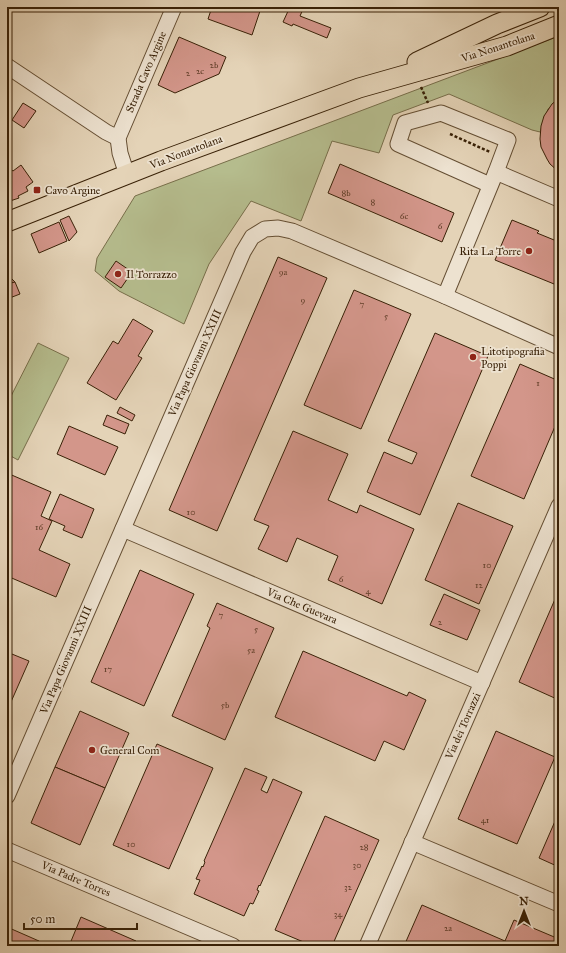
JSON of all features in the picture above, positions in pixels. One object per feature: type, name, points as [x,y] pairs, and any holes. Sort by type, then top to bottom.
[{"type":"main road","name":"Via Nonantolana","points":[[367,86],[497,24],[540,7]]},
{"type":"main road","name":"Via Nonantolana","points":[[7,222],[168,159],[367,86],[506,46],[559,25]]},
{"type":"street","name":"Strada Cavo Argine","points":[[118,138],[174,7]]},
{"type":"street","points":[[7,66],[106,132],[118,138],[120,153],[127,175]]},
{"type":"street","points":[[445,296],[493,179],[502,157],[508,140],[441,113],[406,123],[398,144],[493,179],[559,199]]},
{"type":"street","name":"Via Papa Giovanni XXIII","points":[[7,796],[243,252],[252,237],[265,229],[278,228],[292,232],[445,296],[559,347]]},
{"type":"street","name":"Via dei Torrazzi","points":[[367,946],[482,683],[554,531],[559,506]]},
{"type":"street","name":"Via Che Guevara","points":[[123,529],[482,683]]},
{"type":"street","points":[[412,842],[559,904]]},
{"type":"street","name":"Via Padre Torres","points":[[7,850],[233,946]]},
{"type":"path","points":[[420,84],[440,130],[502,157]]},
{"type":"green space","points":[[559,36],[559,102],[548,109],[540,132],[532,130],[449,94],[393,115],[379,153],[332,141],[301,221],[251,201],[209,264],[184,324],[119,291],[95,271],[97,258],[135,196]]},
{"type":"green space","points":[[38,343],[69,358],[18,460],[7,454],[7,404]]},
{"type":"building","points":[[212,7],[261,8],[252,35],[208,19]]},
{"type":"building","points":[[291,7],[304,7],[300,16],[331,28],[327,38],[293,24],[292,26],[283,22]]},
{"type":"building","points":[[179,37],[226,57],[219,74],[175,93],[158,85]]},
{"type":"building","points":[[559,98],[559,172],[547,159],[541,147],[540,139],[541,126],[544,116],[552,104]]},
{"type":"building","points":[[23,103],[36,111],[24,128],[12,120]]},
{"type":"building","points":[[340,164],[454,213],[442,242],[328,193]]},
{"type":"building","points":[[21,165],[33,182],[26,187],[28,191],[18,196],[19,198],[7,202],[7,170],[9,168],[13,171]]},
{"type":"building","points":[[69,216],[77,232],[69,241],[60,220]]},
{"type":"building","name":"Rita La Torre","points":[[512,220],[539,231],[537,233],[559,242],[559,286],[495,260]]},
{"type":"building","points":[[59,222],[67,241],[39,253],[31,234]]},
{"type":"building","points":[[278,257],[327,278],[217,531],[169,510]]},
{"type":"building","name":"Il Torrazzo","points":[[116,261],[132,272],[121,288],[105,277]]},
{"type":"building","points":[[7,274],[15,282],[7,284]]},
{"type":"building","points":[[15,282],[20,294],[7,299],[7,284]]},
{"type":"building","points":[[354,290],[411,314],[361,429],[304,405]]},
{"type":"building","points":[[133,319],[153,331],[138,356],[142,358],[116,400],[87,383],[113,341],[118,344]]},
{"type":"building","points":[[435,333],[488,356],[420,515],[367,492],[384,452],[412,464],[417,453],[388,441]]},
{"type":"building","points":[[520,364],[559,381],[559,417],[524,499],[471,476]]},
{"type":"building","points":[[120,407],[135,415],[132,421],[117,413]]},
{"type":"building","points":[[107,415],[129,424],[125,434],[103,425]]},
{"type":"building","points":[[69,426],[118,447],[105,475],[57,454]]},
{"type":"building","points":[[293,431],[348,454],[328,500],[357,513],[360,505],[414,529],[382,604],[328,580],[338,556],[297,538],[287,562],[258,549],[269,526],[254,520]]},
{"type":"building","points":[[7,473],[51,492],[41,516],[52,521],[39,550],[70,564],[56,597],[7,576]]},
{"type":"building","points":[[60,494],[94,509],[82,538],[63,530],[65,526],[49,519]]},
{"type":"building","points":[[458,503],[513,526],[479,604],[425,580]]},
{"type":"building","points":[[140,570],[194,594],[144,706],[91,682]]},
{"type":"building","points":[[559,590],[559,700],[519,682]]},
{"type":"building","points":[[444,594],[480,610],[467,640],[430,625]]},
{"type":"building","points":[[217,603],[274,628],[225,740],[172,716],[210,628],[207,626]]},
{"type":"building","points":[[303,651],[407,696],[409,692],[426,700],[404,750],[384,741],[375,761],[275,717]]},
{"type":"building","points":[[7,652],[29,661],[7,711]]},
{"type":"building","name":"General Com","points":[[80,711],[129,733],[105,788],[55,767]]},
{"type":"building","points":[[496,731],[555,757],[517,844],[458,819]]},
{"type":"building","points":[[157,744],[213,768],[169,869],[113,845]]},
{"type":"building","points":[[55,767],[105,788],[80,845],[31,823]]},
{"type":"building","points":[[245,768],[267,777],[261,790],[267,793],[273,779],[302,792],[260,886],[259,885],[257,890],[259,891],[253,904],[250,903],[244,916],[194,894],[200,880],[196,879],[202,866],[203,867],[204,861]]},
{"type":"building","points":[[559,812],[559,867],[539,858]]},
{"type":"building","points":[[325,816],[379,840],[332,946],[313,946],[275,930]]},
{"type":"building","points":[[422,905],[505,941],[514,920],[559,939],[559,946],[404,946]]},
{"type":"building","points":[[81,917],[136,941],[134,946],[69,946]]},
{"type":"building","points":[[7,927],[39,941],[37,946],[7,946]]},
{"type":"place","name":"Cavo Argine","points":[[37,190]]},
{"type":"place","name":"Rita La Torre","points":[[529,251]]},
{"type":"place","name":"Il Torrazzo","points":[[118,274]]},
{"type":"place","name":"Litotipografia Poppi","points":[[473,357]]},
{"type":"place","name":"General Com","points":[[92,750]]}]
